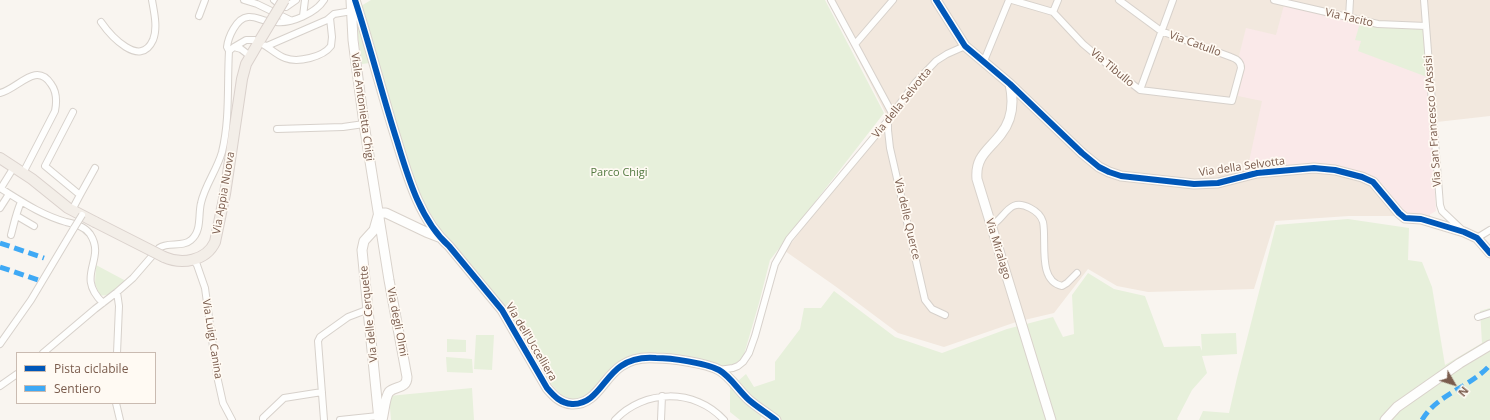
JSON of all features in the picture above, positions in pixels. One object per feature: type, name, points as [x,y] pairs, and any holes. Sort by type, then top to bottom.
[{"type":"main road","name":"Via Appia Nuova","points":[[0,158],[72,210],[180,262],[193,259],[208,252],[214,245],[216,238],[226,187],[242,79],[250,56],[262,43],[278,1]]},
{"type":"street","points":[[101,22],[112,36],[122,45],[133,50],[143,50],[149,46],[154,39],[155,15],[152,0]]},
{"type":"street","points":[[199,16],[205,0]]},
{"type":"street","points":[[244,0],[257,4],[290,20]]},
{"type":"street","points":[[278,1],[283,7],[286,7],[296,0]]},
{"type":"street","points":[[303,16],[305,0]]},
{"type":"street","points":[[276,22],[281,23],[314,11],[324,0]]},
{"type":"street","name":"Viale Antonietta Chigi","points":[[351,0],[352,29],[364,124],[379,213]]},
{"type":"street","name":"Via dell'Uccelliera","points":[[355,0],[404,163],[418,200],[440,237],[450,246],[502,310],[547,388],[555,398],[560,401],[573,404],[586,401],[598,392],[610,376],[620,367],[628,362],[642,358],[680,360],[719,370]]},
{"type":"street","points":[[831,0],[856,43],[892,113]]},
{"type":"street","points":[[856,43],[893,0]]},
{"type":"street","points":[[936,0],[965,46]]},
{"type":"street","points":[[984,61],[1009,0]]},
{"type":"street","points":[[1012,0],[1052,12],[1058,0]]},
{"type":"street","name":"Via Catullo","points":[[1120,0],[1161,31],[1237,60],[1241,68],[1232,101]]},
{"type":"street","points":[[1140,90],[1173,0]]},
{"type":"street","name":"Via Tacito","points":[[1274,0],[1378,24],[1426,26]]},
{"type":"street","points":[[1349,18],[1350,0]]},
{"type":"street","name":"Via San Francesco d'Assisi","points":[[1424,0],[1440,205],[1446,215],[1464,232]]},
{"type":"street","points":[[262,43],[330,18],[334,14],[352,11]]},
{"type":"street","name":"Via Tibullo","points":[[1052,12],[1083,44],[1140,90],[1232,101]]},
{"type":"street","points":[[250,56],[243,50],[227,47],[229,38],[241,20],[246,17],[250,16],[267,21]]},
{"type":"street","points":[[232,49],[246,40],[262,43],[281,57],[292,60],[311,57],[331,46],[332,37],[330,18]]},
{"type":"street","points":[[352,29],[359,23],[363,26]]},
{"type":"street","name":"Via della Selvotta","points":[[719,370],[733,368],[744,362],[747,357],[752,347],[771,275],[779,255],[789,239],[916,83],[936,61],[965,46],[1010,84],[1082,153],[1099,166],[1113,174],[1194,184],[1218,182],[1256,173],[1314,168],[1328,169],[1362,177],[1373,182],[1405,218],[1423,219],[1464,232],[1477,238]]},
{"type":"street","points":[[45,352],[161,253],[164,245],[189,242],[194,236],[198,229],[201,201],[219,161],[226,132],[232,49]]},
{"type":"street","points":[[0,93],[10,89],[32,75],[39,74],[48,79],[55,92],[57,101],[56,111],[18,170],[0,188],[21,202],[52,218],[78,225],[86,230],[93,241],[95,256],[90,278],[91,285],[93,292],[103,303]]},
{"type":"street","name":"Via Miralago","points":[[1010,84],[1013,96],[1012,109],[1008,124],[1000,136],[981,157],[977,167],[978,183],[1051,420]]},
{"type":"street","points":[[73,112],[45,166],[80,195]]},
{"type":"street","name":"Via delle Querce","points":[[892,113],[887,121],[890,148],[926,302],[932,309],[945,315]]},
{"type":"street","points":[[277,130],[343,127],[364,124]]},
{"type":"street","points":[[72,210],[95,168]]},
{"type":"street","points":[[0,208],[9,194]]},
{"type":"street","points":[[11,236],[17,216],[16,213],[21,202]]},
{"type":"street","points":[[991,226],[997,223],[1006,210],[1012,206],[1020,205],[1030,208],[1040,215],[1044,222],[1046,268],[1050,279],[1054,283],[1062,286],[1077,273]]},
{"type":"street","points":[[379,213],[386,213],[440,237]]},
{"type":"street","name":"Via delle Cerquette","points":[[379,213],[374,230],[364,241],[362,250],[380,419]]},
{"type":"street","name":"Via degli Olmi","points":[[379,213],[389,280],[408,379],[404,385],[388,394],[380,419]]},
{"type":"street","points":[[0,344],[31,300],[82,215]]},
{"type":"street","points":[[17,216],[34,226]]},
{"type":"street","points":[[1490,230],[1477,238],[1490,253]]},
{"type":"street","name":"Via Luigi Canina","points":[[193,259],[197,265],[205,288],[223,403],[232,420]]},
{"type":"street","points":[[117,292],[119,306],[117,352]]},
{"type":"street","points":[[324,420],[318,341],[320,337],[348,317],[369,309]]},
{"type":"street","points":[[1478,317],[1490,313]]},
{"type":"street","points":[[1385,420],[1397,407],[1460,363],[1490,345]]},
{"type":"street","points":[[719,370],[749,400],[776,420]]},
{"type":"street","points":[[0,386],[16,375]]},
{"type":"street","points":[[263,420],[263,418],[284,398],[322,392]]},
{"type":"street","points":[[662,396],[662,420]]},
{"type":"street","points":[[615,420],[634,404],[662,396],[674,396],[702,402],[715,410],[724,420]]},
{"type":"street","points":[[116,404],[120,420]]},
{"type":"street","points":[[340,420],[380,419]]},
{"type":"shaded area","points":[[828,0],[1490,0],[1490,116],[1428,123],[1430,216],[1349,216],[1275,221],[1254,289],[1148,292],[1117,286],[1088,269],[1054,313],[1016,322],[944,347],[898,333],[785,251],[880,129],[886,114]]},
{"type":"shaded area","points":[[1284,5],[1377,26],[1425,29],[1436,211],[1429,215],[1404,212],[1382,185],[1373,177],[1364,173],[1328,164],[1314,164],[1247,171],[1262,101],[1238,96],[1245,66],[1239,56],[1246,28],[1276,35]]},
{"type":"green space","name":"Parco Chigi","points":[[371,0],[825,0],[884,113],[770,260],[743,358],[734,364],[720,367],[647,354],[625,358],[595,390],[579,401],[563,397],[550,383],[512,316],[442,232],[420,197],[400,139],[361,6]]},
{"type":"green space","points":[[1360,23],[1376,27],[1424,29],[1427,77],[1358,51],[1361,41],[1355,40]]},
{"type":"green space","points":[[359,27],[370,63],[362,64],[357,30]]},
{"type":"green space","points":[[1348,219],[1409,228],[1408,260],[1422,262],[1432,287],[1445,365],[1482,343],[1480,311],[1490,308],[1490,420],[1199,420],[1203,411],[1229,413],[1276,225]]},
{"type":"green space","points":[[96,265],[126,281],[111,293],[104,296],[100,295],[95,284]]},
{"type":"green space","points":[[1088,273],[1114,289],[1145,296],[1164,347],[1200,346],[1202,351],[1201,334],[1236,333],[1237,354],[1202,356],[1207,373],[1192,390],[1177,419],[1178,420],[776,420],[764,411],[760,420],[740,420],[730,412],[730,388],[746,374],[754,387],[775,380],[775,362],[800,329],[804,308],[821,308],[834,291],[895,337],[942,353],[1007,329],[1053,317],[1063,337],[1074,334],[1072,295]]},
{"type":"green space","points":[[476,335],[494,335],[492,370],[474,369]]},
{"type":"green space","points":[[447,339],[466,340],[466,352],[447,352]]},
{"type":"green space","points":[[446,357],[472,359],[473,373],[447,372]]},
{"type":"green space","points":[[472,388],[474,420],[391,420],[389,396]]},
{"type":"marked path","points":[[0,243],[44,258]]},
{"type":"marked path","points":[[0,267],[38,280]]},
{"type":"marked path","points":[[1422,420],[1428,411],[1436,404],[1482,373],[1490,365]]},
{"type":"cycle path","points":[[355,0],[406,169],[416,197],[430,224],[439,236],[502,310],[547,388],[552,394],[564,402],[572,404],[580,403],[593,396],[609,377],[621,366],[633,360],[651,358],[688,361],[713,367],[719,370],[727,376],[749,400],[776,420]]},
{"type":"cycle path","points":[[936,0],[965,46],[1010,84],[1082,153],[1099,167],[1109,172],[1121,176],[1194,184],[1218,183],[1257,173],[1314,168],[1335,170],[1362,177],[1373,182],[1405,218],[1421,219],[1464,232],[1477,238],[1490,253]]}]
